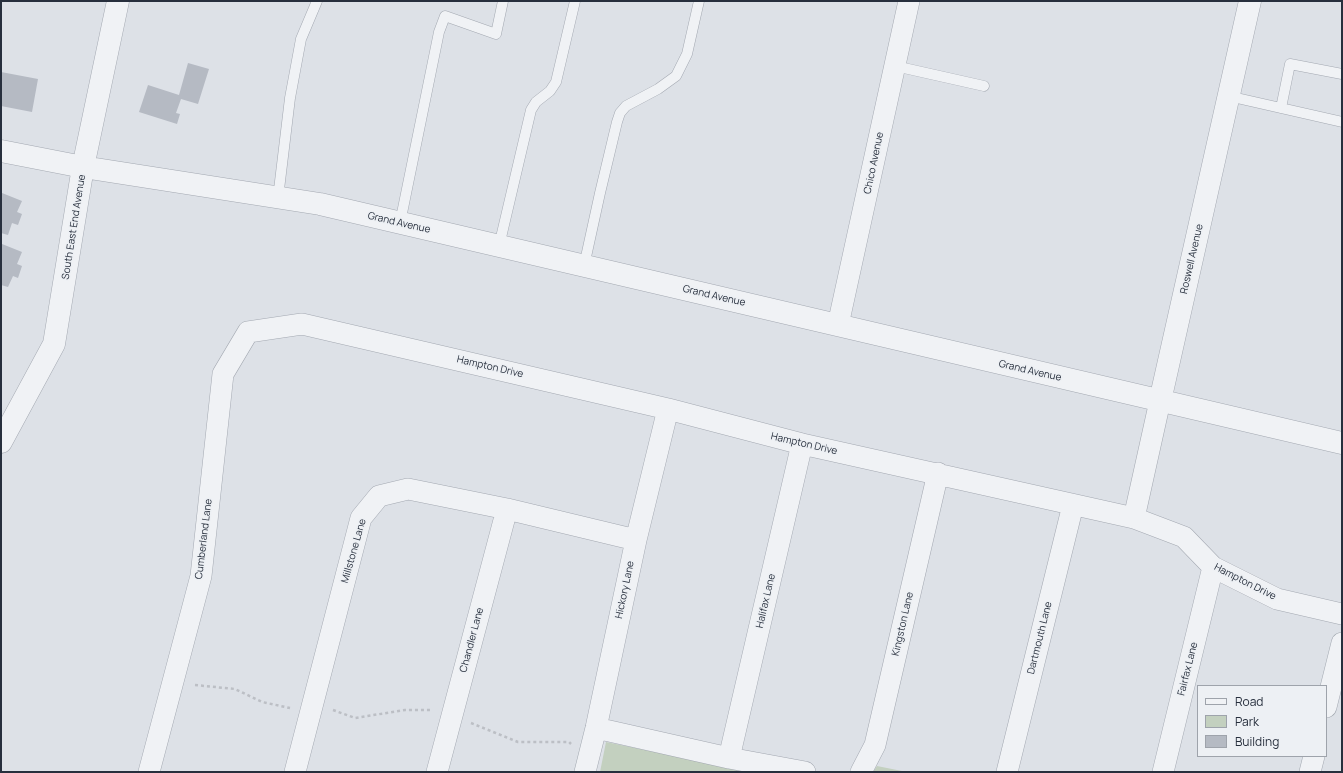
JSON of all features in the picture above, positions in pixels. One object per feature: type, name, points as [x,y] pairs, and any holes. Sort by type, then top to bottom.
[{"type":"street","name":"South East End Avenue","points":[[1,442],[54,344],[83,167],[118,1]]},
{"type":"street","name":"Chico Avenue","points":[[838,325],[909,1]]},
{"type":"street","name":"Roswell Avenue","points":[[1134,518],[1250,1]]},
{"type":"street","name":"Grand Avenue","points":[[1,151],[83,167],[320,204],[1160,402],[1342,443]]},
{"type":"street","name":"Hampton Drive","points":[[248,332],[302,324],[668,409],[802,444],[938,473],[1134,518],[1184,537],[1213,567],[1277,599],[1342,614]]},
{"type":"street","name":"Cumberland Lane","points":[[149,772],[201,576],[223,374],[248,332]]},
{"type":"street","name":"Hickory Lane","points":[[587,764],[636,540],[668,409]]},
{"type":"street","name":"Halifax Lane","points":[[729,758],[802,444]]},
{"type":"street","name":"Kingston Lane","points":[[860,772],[875,745],[938,473]]},
{"type":"street","name":"Millstone Lane","points":[[295,772],[361,518],[379,496],[408,489],[508,509],[636,540]]},
{"type":"street","name":"Dartmouth Lane","points":[[1007,772],[1073,505]]},
{"type":"street","name":"Chandler Lane","points":[[437,772],[508,509]]},
{"type":"street","name":"Fairfax Lane","points":[[1163,772],[1213,567]]},
{"type":"street","points":[[1327,703],[1342,643]]},
{"type":"street","points":[[596,728],[729,758],[805,772]]},
{"type":"street","points":[[1310,772],[1314,757]]},
{"type":"lane","points":[[278,198],[290,98],[301,39],[317,1]]},
{"type":"lane","points":[[400,223],[439,32],[445,16],[496,34],[503,1]]},
{"type":"lane","points":[[499,246],[531,110],[536,102],[550,91],[556,82],[575,1]]},
{"type":"lane","points":[[584,266],[620,113],[626,106],[658,89],[676,76],[687,54],[699,1]]},
{"type":"lane","points":[[1281,108],[1290,64],[1342,74]]},
{"type":"lane","points":[[895,66],[984,86]]},
{"type":"lane","points":[[1228,96],[1342,122]]},
{"type":"path","points":[[195,685],[235,689],[262,702],[286,708],[330,708],[355,718],[405,710],[435,710],[518,742],[569,742],[587,764]]},
{"type":"green space","points":[[606,742],[754,772],[600,772]]},
{"type":"green space","points":[[877,766],[907,772],[873,772]]},
{"type":"building","points":[[188,63],[209,69],[198,104],[181,99],[176,113],[180,114],[177,124],[139,112],[148,85],[179,95]]},
{"type":"building","points":[[1,72],[38,79],[32,112],[1,106]]},
{"type":"building","points":[[2,193],[22,201],[17,212],[22,214],[18,225],[12,223],[8,235],[1,233]]},
{"type":"building","points":[[2,244],[22,252],[17,264],[22,266],[18,278],[13,276],[8,287],[1,285]]}]
